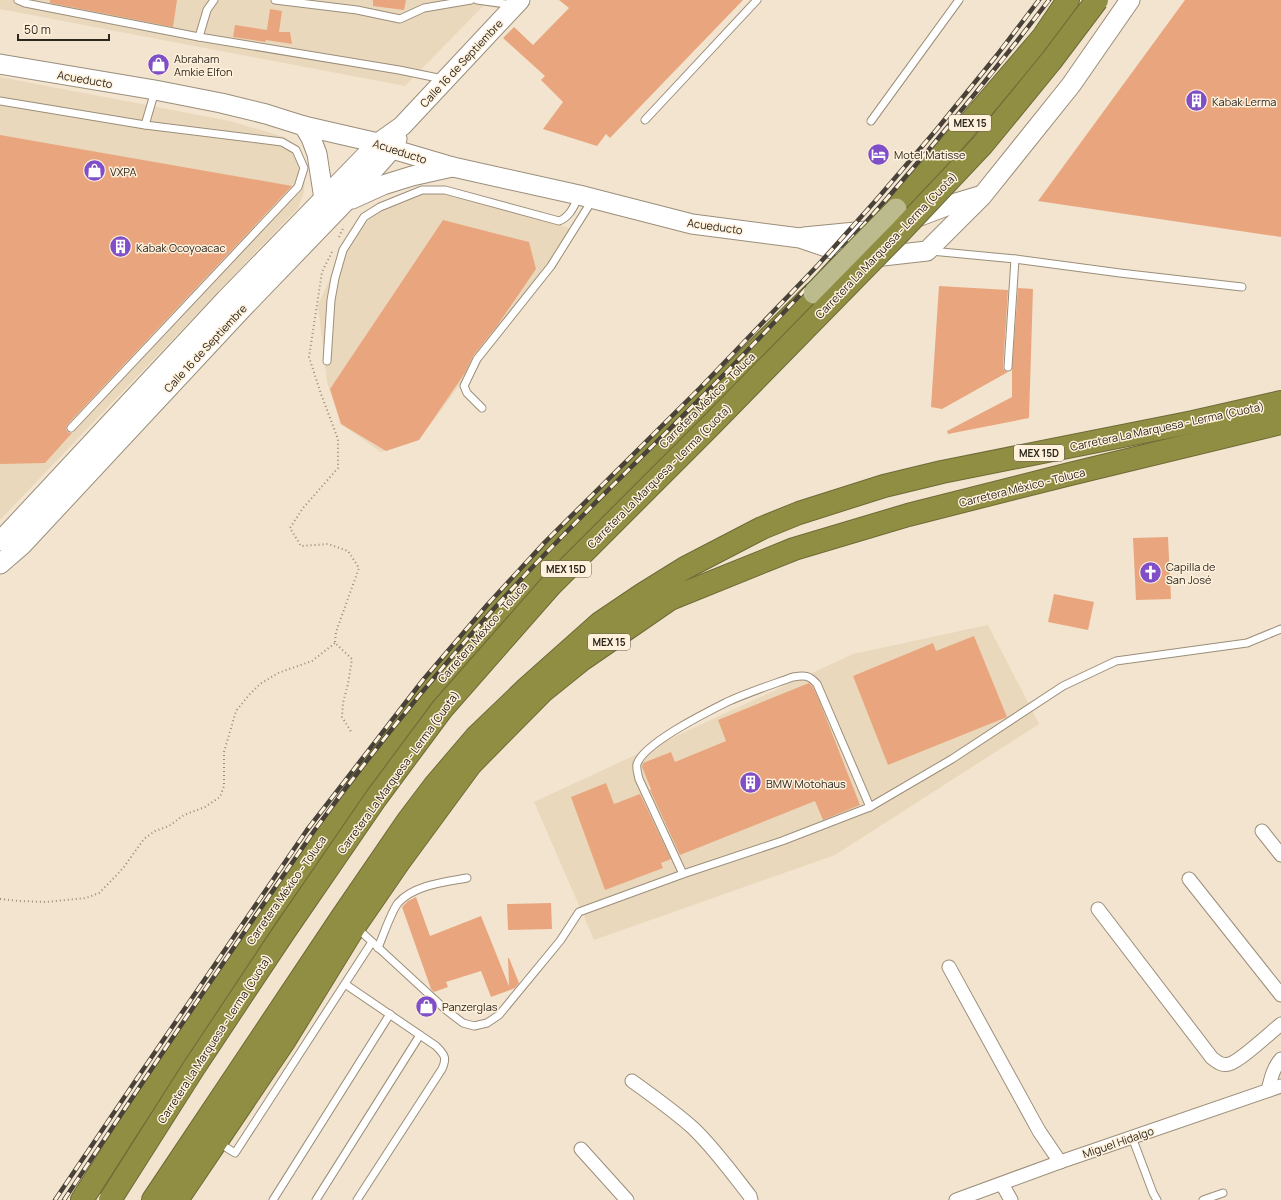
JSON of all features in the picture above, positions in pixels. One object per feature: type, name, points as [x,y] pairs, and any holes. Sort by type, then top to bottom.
[{"type":"highway","name":"Carretera México - Toluca","points":[[896,209],[1043,37],[1068,0]]},
{"type":"highway","name":"Carretera La Marquesa - Lerma (Cuota)","points":[[110,1200],[193,1068],[284,932],[376,798],[442,709],[550,586],[708,428],[900,232],[983,144],[1051,61],[1097,0]]},
{"type":"highway","name":"Carretera México - Toluca","points":[[82,1200],[130,1124],[267,916],[399,729],[492,618],[561,545],[814,293]]},
{"type":"highway","name":"Carretera La Marquesa - Lerma (Cuota)","points":[[153,1200],[342,917],[403,828],[435,785],[476,738],[527,688],[600,623],[642,594],[685,568],[762,528],[799,513],[884,486],[942,472],[1193,422],[1281,402]]},
{"type":"highway","name":"Carretera México - Toluca","points":[[177,1200],[285,1040],[355,926],[399,862],[471,764],[542,692],[583,659],[670,599],[794,549],[908,515],[1281,423]]},
{"type":"main road","points":[[800,238],[844,253],[874,257],[927,251],[982,196],[1071,85],[1130,0]]},
{"type":"main road","name":"Calle 16 de Septiembre","points":[[0,564],[22,545],[240,311],[345,202],[385,146],[402,126],[518,3]]},
{"type":"main road","name":"Acueducto","points":[[0,64],[155,90],[228,105],[385,146],[453,167],[586,197],[692,224],[800,238]]},
{"type":"main road","points":[[304,126],[311,138],[317,154],[324,199]]},
{"type":"main road","name":"Calle 16 de Septiembre","points":[[2,537],[226,299],[324,199],[385,146]]},
{"type":"main road","points":[[345,202],[383,185],[453,167]]},
{"type":"main road","points":[[800,238],[825,234],[866,231],[914,218],[949,205],[982,196]]},
{"type":"main road","name":"Carretera México - Toluca","points":[[814,293],[896,209]]},
{"type":"street","points":[[1262,831],[1281,855]]},
{"type":"street","points":[[1189,879],[1281,995]]},
{"type":"street","points":[[1098,909],[1212,1058],[1220,1064],[1229,1064],[1238,1059],[1281,1024]]},
{"type":"street","points":[[949,967],[1039,1131],[1060,1162]]},
{"type":"street","points":[[1268,1090],[1276,1064],[1281,1059]]},
{"type":"street","points":[[632,1081],[693,1128],[750,1196],[751,1200]]},
{"type":"street","name":"Miguel Hidalgo","points":[[956,1200],[1060,1162],[1281,1086]]},
{"type":"street","points":[[580,1149],[627,1200]]},
{"type":"street","points":[[1002,1184],[1011,1200]]},
{"type":"lane","points":[[18,0],[25,3],[199,37],[399,70],[446,80]]},
{"type":"lane","points":[[199,37],[207,10],[214,0]]},
{"type":"lane","points":[[275,0],[357,10],[400,19],[424,8],[471,0]]},
{"type":"lane","points":[[477,0],[518,3]]},
{"type":"lane","points":[[646,120],[757,0]]},
{"type":"lane","points":[[871,121],[959,0]]},
{"type":"lane","points":[[145,125],[155,90]]},
{"type":"lane","points":[[0,101],[145,125],[282,142],[296,150],[304,168],[298,187],[71,428]]},
{"type":"lane","points":[[327,361],[331,300],[335,278],[343,250],[364,217],[380,207],[422,190],[445,190],[559,221],[565,219],[586,197]]},
{"type":"lane","points":[[482,408],[467,393],[464,386],[477,359],[551,266],[586,197]]},
{"type":"lane","points":[[927,251],[1015,259],[1242,287]]},
{"type":"lane","points":[[1008,367],[1015,259]]},
{"type":"lane","points":[[355,926],[446,1010],[463,1023],[474,1026],[487,1023],[499,1015],[560,941],[579,912],[683,874],[782,841],[870,807],[952,759],[1063,686],[1116,661],[1247,642],[1281,629]]},
{"type":"lane","points":[[683,874],[639,779],[636,769],[637,763],[654,745],[673,731],[728,702],[793,677],[803,675],[812,678],[817,684],[870,807]]},
{"type":"lane","points":[[378,948],[398,903],[406,896],[418,889],[467,878]]},
{"type":"lane","points":[[217,1142],[235,1152],[372,942]]},
{"type":"lane","points":[[344,984],[436,1046],[444,1054],[446,1061],[357,1200]]},
{"type":"lane","points":[[273,1200],[390,1014]]},
{"type":"lane","points":[[316,1200],[420,1035]]},
{"type":"lane","points":[[1132,1137],[1157,1200]]},
{"type":"lane","points":[[1203,1200],[1223,1194]]},
{"type":"path","points":[[336,243],[346,222]]},
{"type":"path","points":[[332,250],[322,272],[309,357],[338,439],[338,468],[303,508],[290,528],[302,546],[328,544],[348,551],[359,568],[336,632],[336,643],[352,659],[343,703],[342,717],[352,733]]},
{"type":"path","points":[[0,899],[46,902],[86,898],[99,893],[124,867],[144,839],[155,831],[169,826],[184,815],[204,807],[220,797],[224,786],[224,752],[236,711],[249,695],[260,684],[278,673],[312,661],[336,643]]},
{"type":"shaded area","points":[[0,0],[489,0],[405,86],[0,9]]},
{"type":"shaded area","name":"Kabak Ocoyoacac","points":[[0,77],[230,121],[284,137],[298,150],[306,163],[304,192],[298,208],[0,520]]},
{"type":"shaded area","points":[[429,190],[516,210],[574,230],[419,440],[381,452],[341,424],[327,382],[318,305],[344,248],[380,207]]},
{"type":"shaded area","points":[[988,625],[1039,724],[835,855],[594,940],[534,802],[853,654]]},
{"type":"building","points":[[50,0],[177,0],[173,27],[50,3]]},
{"type":"building","points":[[373,0],[406,0],[404,10],[373,6]]},
{"type":"building","points":[[559,0],[743,0],[610,138],[606,134],[597,146],[543,129],[563,102],[541,80],[545,76],[503,38],[514,27],[533,45],[569,8]]},
{"type":"building","name":"Kabak Lerma","points":[[1185,0],[1281,0],[1281,237],[1038,201]]},
{"type":"building","points":[[270,9],[282,11],[279,32],[290,32],[292,44],[233,37],[235,25],[267,30]]},
{"type":"building","name":"Kabak Ocoyoacac","points":[[0,135],[292,186],[67,425],[66,430],[69,433],[72,433],[45,463],[0,464]]},
{"type":"building","points":[[443,220],[529,242],[536,269],[497,326],[473,356],[465,373],[419,440],[386,451],[341,424],[330,389]]},
{"type":"building","points":[[939,286],[1008,290],[1003,367],[1004,370],[1008,372],[942,409],[931,407]]},
{"type":"building","points":[[1018,288],[1033,289],[1029,418],[948,434],[947,431],[1012,397],[1012,369]]},
{"type":"building","points":[[1168,537],[1171,599],[1136,600],[1133,538]]},
{"type":"building","points":[[1054,594],[1094,602],[1088,630],[1048,622]]},
{"type":"building","points":[[974,636],[1007,717],[888,765],[853,676],[933,643],[936,651]]},
{"type":"building","name":"BMW Motohaus","points":[[809,683],[813,687],[819,700],[860,805],[823,820],[815,801],[680,855],[650,790],[651,789],[642,767],[643,763],[671,752],[675,762],[726,741],[718,720]]},
{"type":"building","points":[[606,783],[614,804],[640,794],[671,859],[661,863],[663,868],[605,890],[571,797]]},
{"type":"building","points":[[416,897],[430,936],[481,916],[509,986],[509,958],[519,983],[515,988],[491,997],[481,971],[446,982],[448,987],[434,992],[431,989],[402,907],[408,901]]},
{"type":"building","points":[[551,903],[552,929],[508,930],[507,904]]},
{"type":"railway","points":[[55,1200],[307,830],[423,680],[488,604],[545,542],[700,388],[818,265],[937,129],[1039,0]]},
{"type":"railway","points":[[64,1200],[204,991],[314,831],[413,703],[475,630],[540,559],[784,313],[863,226],[939,137],[1049,0]]},
{"type":"place","name":"Abraham Amkie Elfon","points":[[158,64]]},
{"type":"place","name":"Kabak Lerma","points":[[1196,101]]},
{"type":"place","name":"Motel Matisse","points":[[879,154]]},
{"type":"place","name":"VXPA","points":[[95,171]]},
{"type":"place","name":"Kabak Ocoyoacac","points":[[121,247]]},
{"type":"place","name":"Capilla de San José","points":[[1151,572]]},
{"type":"place","name":"BMW Motohaus","points":[[750,783]]},
{"type":"place","name":"Panzerglas","points":[[427,1006]]}]
